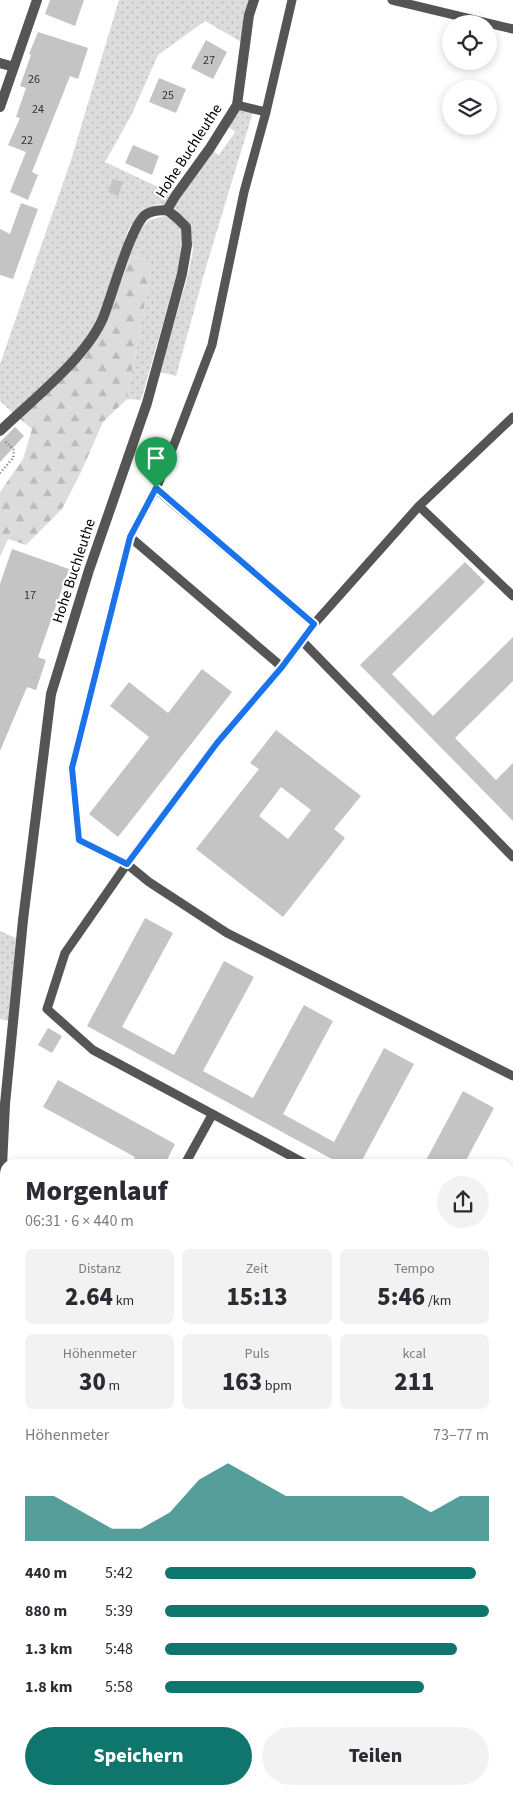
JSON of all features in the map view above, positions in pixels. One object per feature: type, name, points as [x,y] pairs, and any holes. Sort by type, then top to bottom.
[{"type":"street","points":[[0,106],[37,0]]},
{"type":"street","name":"Hohe Buchleuthe","points":[[2,1159],[5,1104],[23,920],[51,694],[89,570],[147,403],[182,274],[187,245],[186,227],[167,210],[237,105],[249,15],[254,0]]},
{"type":"street","points":[[0,63],[14,66]]},
{"type":"street","points":[[0,431],[79,355],[98,329],[134,232],[145,215],[159,210],[167,210]]},
{"type":"lane","points":[[292,0],[266,112],[244,192],[212,345],[156,488],[130,537],[72,768],[79,840],[127,864],[149,882],[227,933],[513,1076]]},
{"type":"lane","points":[[392,0],[513,28]]},
{"type":"lane","points":[[237,105],[266,112]]},
{"type":"lane","points":[[296,1159],[94,1050],[47,1009],[65,953],[127,864],[217,743],[282,667],[314,624],[419,506],[513,416]]},
{"type":"lane","points":[[156,488],[314,624]]},
{"type":"lane","points":[[419,506],[513,596]]},
{"type":"lane","points":[[130,537],[282,667]]},
{"type":"lane","points":[[302,641],[513,857]]},
{"type":"lane","points":[[188,1159],[212,1115]]},
{"type":"path","points":[[0,436],[14,450],[13,458],[0,473]]},
{"type":"green space","points":[[119,0],[251,0],[243,43],[205,21],[158,55],[131,116],[105,162],[171,193],[164,205],[159,204],[142,210],[128,230],[94,327],[78,352],[13,413],[0,401],[0,364],[71,160]]},
{"type":"green space","points":[[238,108],[253,112],[206,267],[176,376],[160,372],[188,275],[193,250],[190,225],[174,208],[211,150],[219,155],[235,132],[227,126]]},
{"type":"green space","points":[[165,216],[181,229],[183,245],[177,274],[141,400],[127,399],[151,270],[136,256],[127,265],[138,232],[149,220]]},
{"type":"green space","points":[[136,256],[151,270],[127,399],[103,422],[62,509],[26,545],[8,539],[0,557],[0,492],[23,459],[32,429],[19,418],[110,311],[127,265]]},
{"type":"green space","points":[[0,931],[16,938],[9,1021],[0,1019]]},
{"type":"building","points":[[50,0],[84,0],[75,26],[45,14]]},
{"type":"building","points":[[38,32],[88,48],[78,79],[70,76],[32,172],[38,175],[28,200],[10,192],[26,152],[8,145],[20,118],[16,117],[26,88],[20,86],[31,55],[29,54]]},
{"type":"building","points":[[206,40],[227,52],[213,79],[191,68]]},
{"type":"building","points":[[159,78],[186,89],[176,113],[149,102]]},
{"type":"building","points":[[133,145],[159,156],[152,175],[125,163]]},
{"type":"building","points":[[113,179],[123,182],[118,196],[108,192]]},
{"type":"building","points":[[21,203],[38,209],[13,279],[0,275],[0,229],[10,234]]},
{"type":"building","points":[[15,427],[24,436],[0,462],[0,442]]},
{"type":"building","points":[[12,549],[69,569],[38,657],[46,660],[36,690],[27,687],[0,751],[0,584]]},
{"type":"building","points":[[465,562],[485,582],[392,674],[433,716],[513,637],[513,681],[455,738],[496,780],[513,763],[513,821],[360,665]]},
{"type":"building","points":[[202,669],[232,692],[118,837],[89,814],[149,737],[110,706],[129,682],[168,713]]},
{"type":"building","points":[[276,730],[361,796],[334,829],[345,838],[283,917],[196,849],[259,769],[250,763]],"holes":[[[281,787],[311,810],[288,839],[259,816]]]},
{"type":"building","points":[[145,918],[173,933],[122,1027],[174,1055],[224,961],[254,977],[203,1071],[253,1098],[304,1005],[333,1021],[283,1114],[334,1142],[384,1048],[414,1064],[363,1159],[332,1159],[87,1026]]},
{"type":"building","points":[[48,1028],[62,1036],[52,1053],[38,1045]]},
{"type":"building","points":[[58,1080],[175,1144],[168,1159],[134,1159],[135,1157],[43,1107]]},
{"type":"building","points":[[463,1091],[494,1108],[467,1159],[427,1159]]},
{"type":"route","points":[[156,488],[314,624],[282,667],[217,743],[127,864],[79,840],[72,768],[130,537],[156,488]]}]
